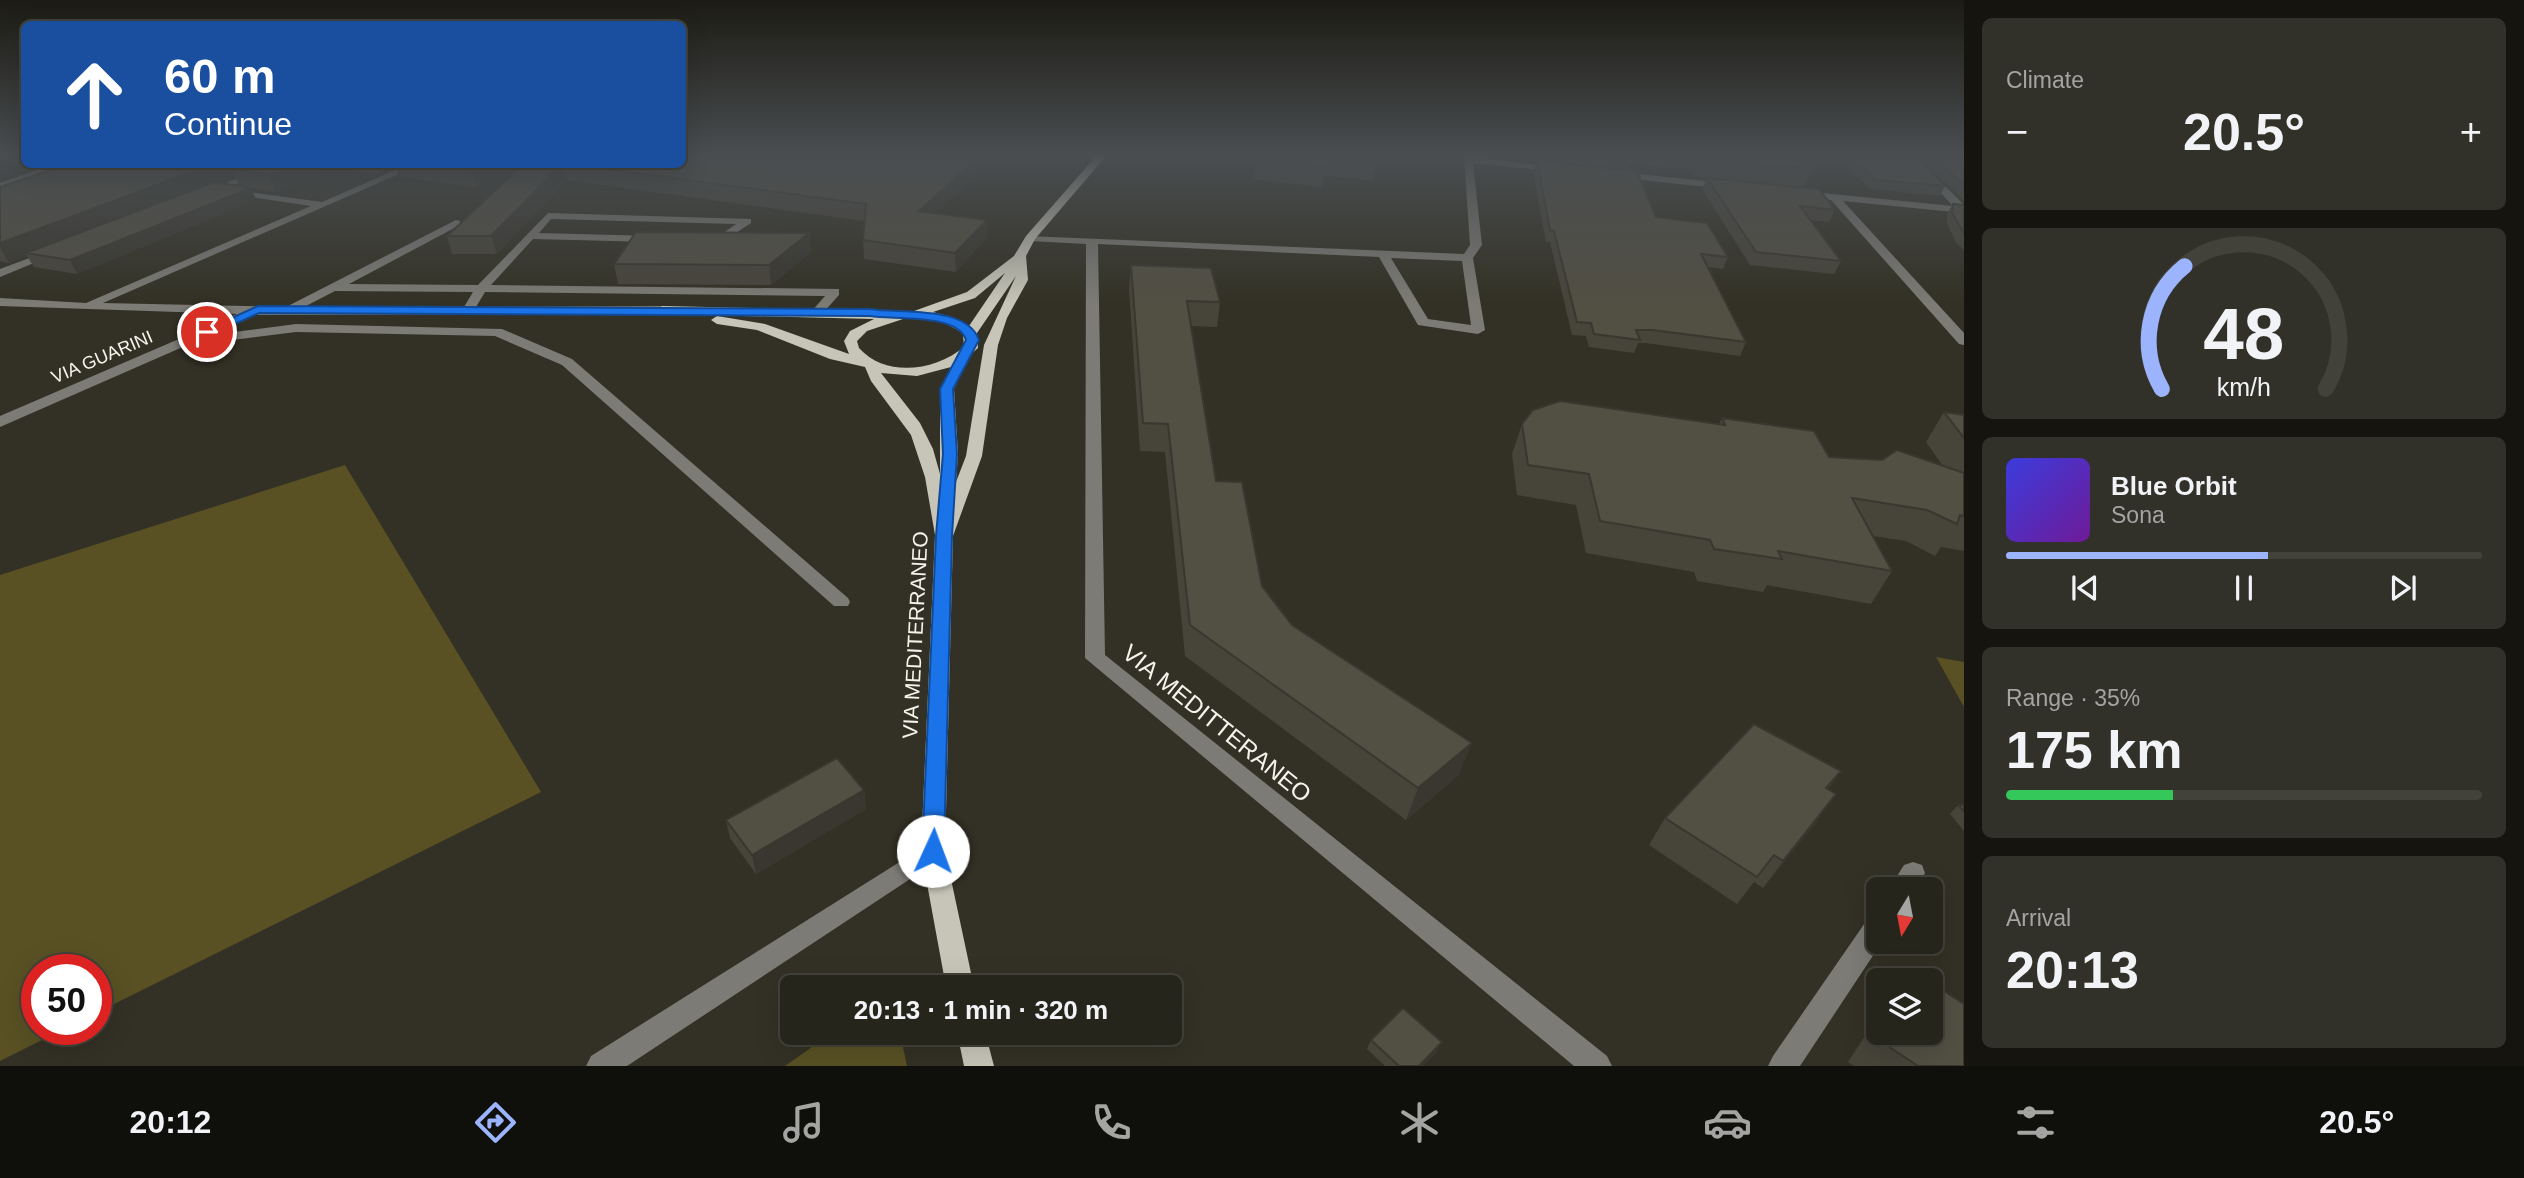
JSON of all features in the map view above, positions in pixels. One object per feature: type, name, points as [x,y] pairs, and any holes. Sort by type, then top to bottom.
[{"type":"main road","name":"VIA MEDITERRANEO","points":[[970,333],[1008,278],[1030,238],[1059,205]]},
{"type":"main road","name":"VIA MEDITERRANEO","points":[[914,315],[971,295],[1020,254]]},
{"type":"main road","name":"VIA MEDITERRANEO","points":[[958,975],[933,851],[944,536],[974,456],[991,345],[1001,318],[1022,280],[1020,254]]},
{"type":"main road","points":[[662,310],[817,312],[893,317]]},
{"type":"main road","points":[[662,310],[760,327],[835,356],[889,369],[932,369],[964,356]]},
{"type":"main road","points":[[914,315],[948,319],[970,333],[971,348],[947,389],[950,454],[944,536],[927,454],[912,423],[874,377],[866,362],[853,352],[850,343],[853,335],[876,321],[914,315]]},
{"type":"main road","points":[[974,1045],[979,1066]]},
{"type":"street","points":[[85,307],[324,205]]},
{"type":"street","points":[[1383,254],[1423,322],[1478,330],[1466,258],[1476,245],[1472,205]]},
{"type":"street","points":[[1841,205],[1964,341]]},
{"type":"street","points":[[1911,205],[1964,210]]},
{"type":"street","points":[[468,310],[482,288],[548,216],[747,221],[719,241],[692,240]]},
{"type":"street","points":[[289,310],[456,223]]},
{"type":"street","points":[[530,236],[665,239]]},
{"type":"street","points":[[1030,238],[1466,258]]},
{"type":"street","name":"VIA MEDITTERANEO","points":[[1092,241],[1095,658],[1597,1066]]},
{"type":"street","points":[[0,273],[64,248]]},
{"type":"street","points":[[333,287],[835,292],[817,312]]},
{"type":"street","points":[[0,302],[85,307],[258,310],[662,310]]},
{"type":"street","name":"VIA GUARINI","points":[[0,422],[258,310]]},
{"type":"street","points":[[181,343],[296,328],[497,332],[567,362],[841,602]]},
{"type":"street","points":[[601,1066],[933,851]]},
{"type":"street","points":[[1783,1066],[1866,943]]},
{"type":"shaded area","points":[[345,465],[541,792],[112,1005],[112,954],[21,954],[21,1045],[32,1045],[0,1061],[0,575]]},
{"type":"shaded area","points":[[1936,657],[1964,662],[1964,707]]},
{"type":"shaded area","points":[[815,1045],[903,1045],[907,1066],[785,1066]]},
{"type":"building","points":[[0,205],[103,205],[0,243]]},
{"type":"building","points":[[154,205],[209,205],[70,260],[26,253]]},
{"type":"building","points":[[480,205],[522,205],[491,236],[447,236]]},
{"type":"building","points":[[866,205],[926,205],[919,211],[987,220],[955,253],[863,240]]},
{"type":"building","points":[[1545,205],[1651,205],[1656,217],[1707,223],[1728,257],[1701,254],[1746,342],[1652,330],[1636,330],[1640,340],[1594,334],[1591,323],[1577,322],[1554,231],[1550,230]]},
{"type":"building","points":[[1725,205],[1831,205],[1835,210],[1800,206],[1841,261],[1756,252]]},
{"type":"building","points":[[1953,205],[1964,205],[1964,233],[1952,213]]},
{"type":"building","points":[[636,232],[809,233],[769,265],[614,264]]},
{"type":"building","points":[[1131,265],[1211,268],[1220,302],[1187,301],[1216,481],[1242,482],[1262,586],[1292,625],[1472,743],[1418,788],[1190,625],[1168,424],[1143,423]]},
{"type":"building","points":[[1560,401],[1725,425],[1722,418],[1814,431],[1829,457],[1882,460],[1897,450],[1964,473],[1964,516],[1960,515],[1957,524],[1927,510],[1852,498],[1892,571],[1778,551],[1782,559],[1714,549],[1710,540],[1600,521],[1589,474],[1528,465],[1522,424],[1533,410]]},
{"type":"building","points":[[1944,412],[1964,415],[1964,438]]},
{"type":"building","points":[[1754,724],[1841,771],[1826,788],[1836,794],[1783,861],[1774,855],[1757,877],[1665,818]]},
{"type":"building","points":[[837,758],[864,790],[752,855],[726,820]]},
{"type":"building","points":[[1943,990],[1964,1004],[1964,1066],[1918,1066],[1886,1045],[1943,1045]]},
{"type":"building","points":[[1403,1008],[1442,1042],[1419,1066],[1399,1066],[1371,1040]]},
{"type":"route","points":[[207,332],[258,310],[870,313],[893,317],[932,316],[961,325],[970,333],[972,340],[971,348],[947,389],[950,454],[944,536],[933,851]]}]
